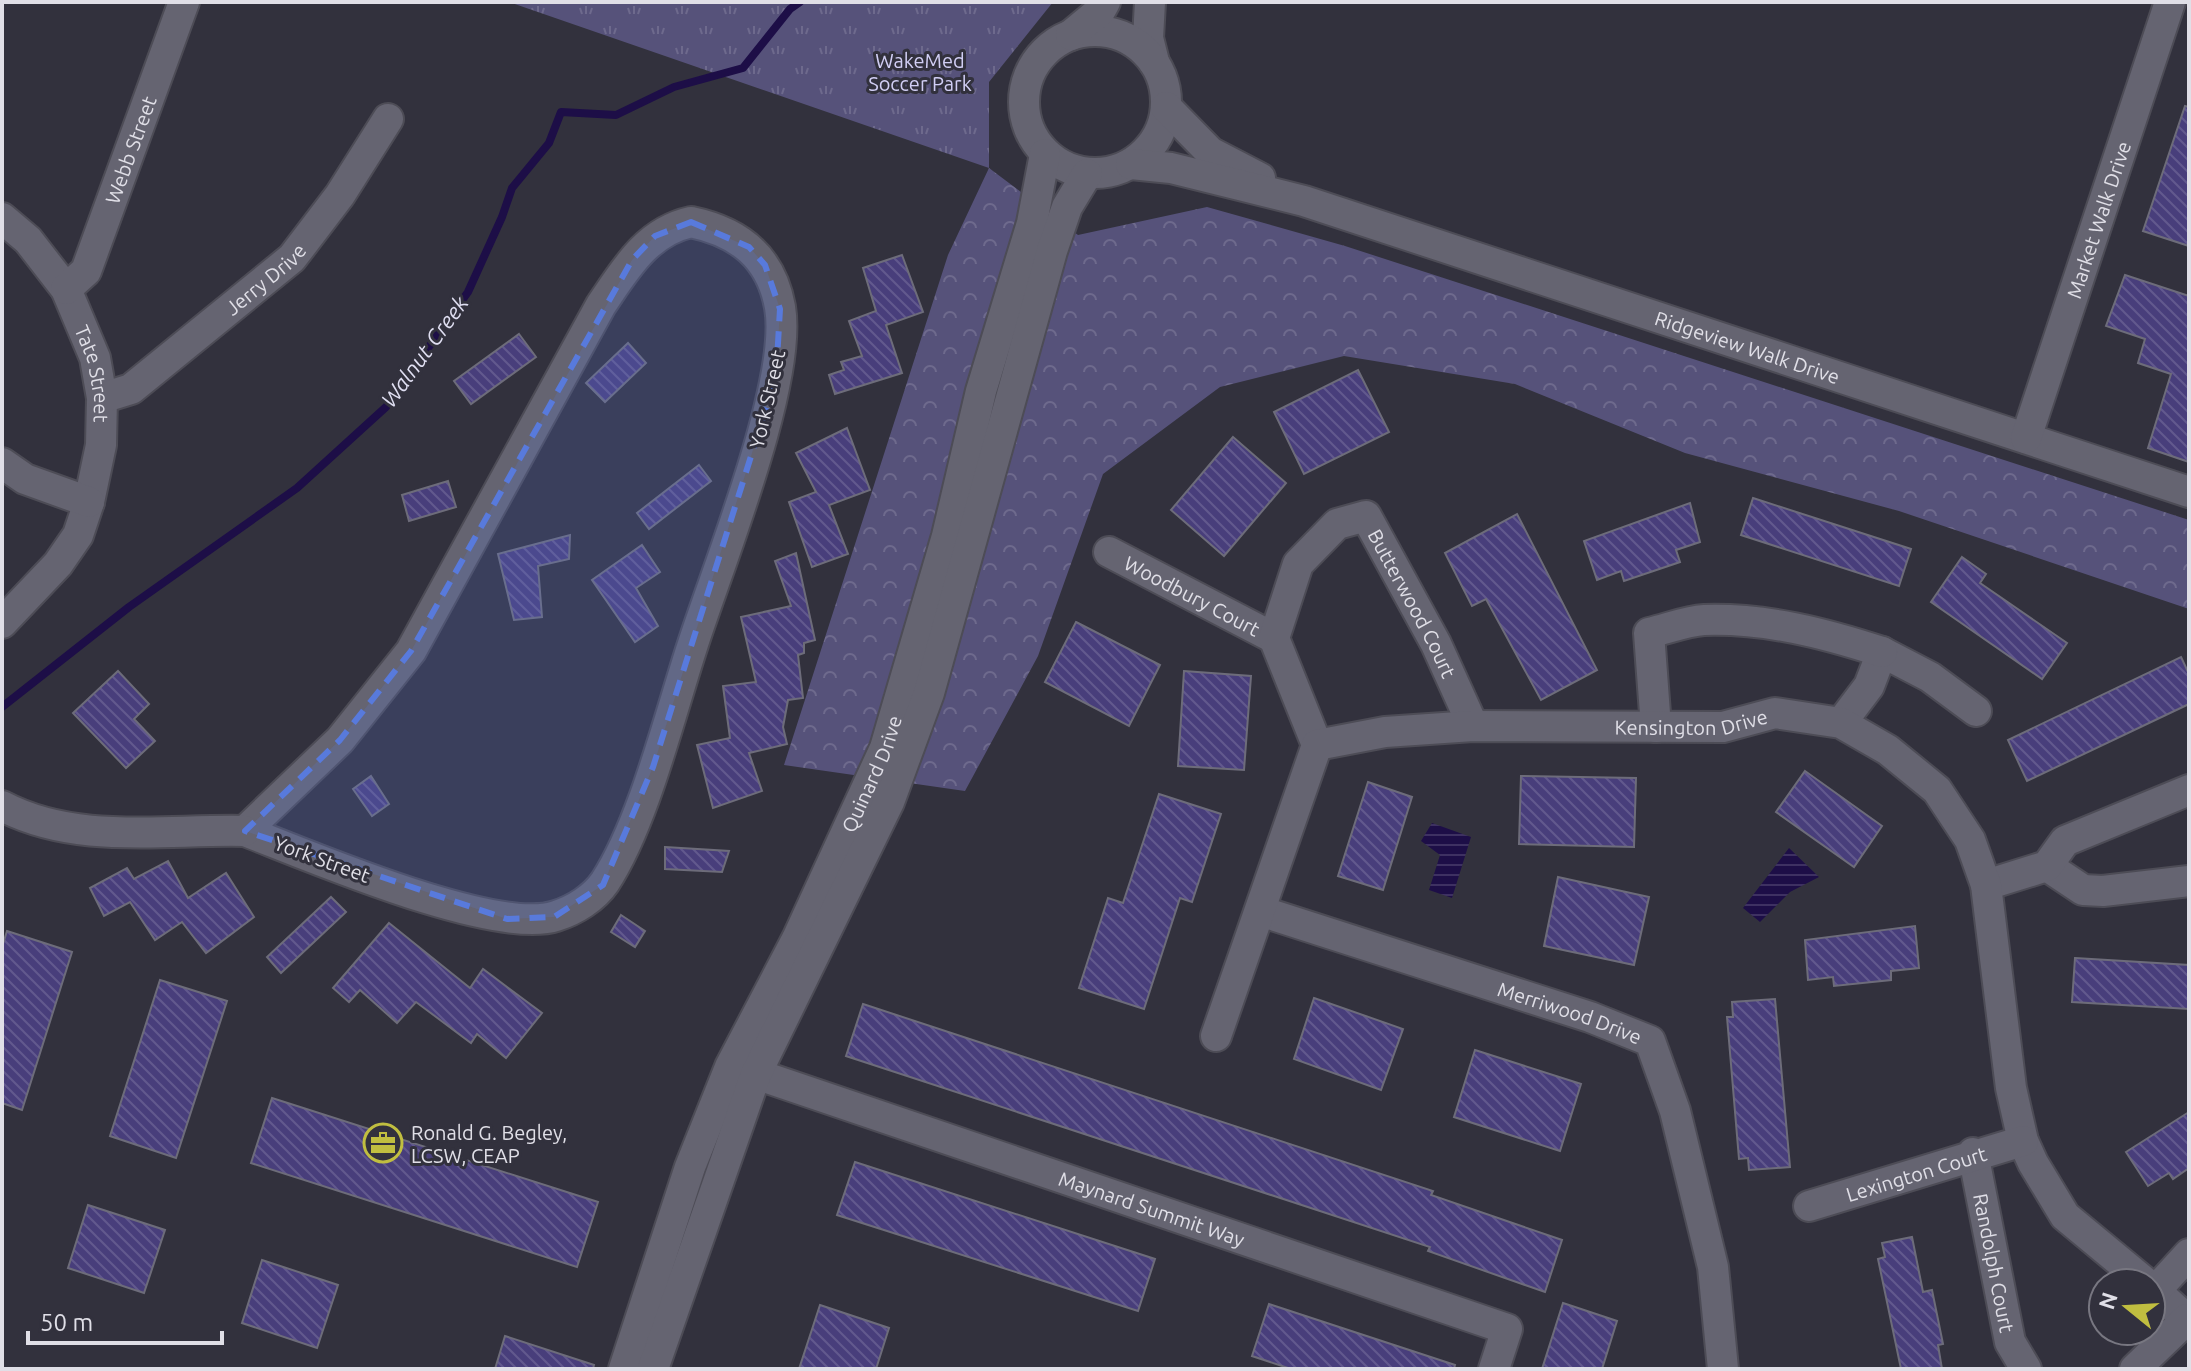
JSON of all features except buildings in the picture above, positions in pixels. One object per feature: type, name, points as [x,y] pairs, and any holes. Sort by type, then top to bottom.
[{"type":"street","name":"Webb Street","points":[[66,289],[86,271],[184,2]]},
{"type":"street","points":[[1105,2],[1100,11],[1042,56],[1025,87],[1027,123],[1045,154],[1065,167],[1087,174],[1109,173],[1131,164],[1154,140],[1166,107],[1164,84],[1148,38],[1150,2]]},
{"type":"street","name":"Market Walk Drive","points":[[2026,438],[2170,2]]},
{"type":"street","points":[[1071,35],[1095,31],[1117,34],[1138,46],[1154,62]]},
{"type":"street","name":"Ridgeview Walk Drive","points":[[1166,107],[1210,152],[1304,201]]},
{"type":"street","name":"Jerry Drive","points":[[102,398],[131,389],[292,258],[340,195],[388,119]]},
{"type":"street","name":"Quinard Drive","points":[[624,1369],[690,1167],[730,1067],[797,939],[885,748],[947,536],[981,391],[1032,223],[1045,154]]},
{"type":"street","name":"Ridgeview Walk Drive","points":[[1131,164],[1171,168],[1304,201],[2189,492]]},
{"type":"street","name":"Quinard Drive","points":[[653,1369],[756,1074],[889,802],[924,707],[1052,251],[1067,207],[1087,174]]},
{"type":"street","name":"Tate Street","points":[[2,218],[28,240],[66,289],[95,358],[102,398],[101,445],[89,502],[78,535],[58,564],[2,623]]},
{"type":"street","name":"York Street","points":[[2,806],[51,825],[104,832],[245,831],[460,908],[507,919],[554,917],[580,906],[603,885],[621,854],[653,767],[757,448],[776,377],[780,309],[765,265],[749,247],[733,235],[691,222],[674,226],[655,236],[632,260],[601,305],[411,651],[340,740],[245,831]]},
{"type":"street","points":[[2,463],[25,479],[89,502]]},
{"type":"street","name":"Butterwood Court","points":[[1274,638],[1298,564],[1337,524],[1366,516],[1436,644],[1473,726]]},
{"type":"street","name":"Woodbury Court","points":[[1109,552],[1274,638]]},
{"type":"street","points":[[1656,727],[1649,633],[1702,620],[1768,623],[1819,632],[1882,652],[1930,677],[1976,711]]},
{"type":"street","points":[[1216,1036],[1317,745],[1274,638]]},
{"type":"street","points":[[1841,723],[1869,686],[1882,652]]},
{"type":"street","name":"Kensington Drive","points":[[1317,745],[1385,732],[1473,726],[1723,727],[1775,713],[1841,723],[1888,750],[1937,790],[1970,840],[1986,885],[2011,1088],[2023,1141],[2046,1189],[2065,1216],[2127,1267]]},
{"type":"street","points":[[1986,885],[2047,866],[2065,841],[2189,790]]},
{"type":"street","points":[[2047,866],[2083,890],[2103,891],[2189,881]]},
{"type":"street","name":"Merriwood Drive","points":[[1260,911],[1590,1017],[1650,1041],[1675,1111],[1713,1267],[1723,1369]]},
{"type":"street","name":"Maynard Summit Way","points":[[756,1074],[1507,1329],[1494,1369]]},
{"type":"street","name":"Lexington Court","points":[[1809,1206],[1973,1153],[2023,1141]]},
{"type":"street","name":"Randolph Court","points":[[1973,1153],[2010,1342],[2026,1369]]},
{"type":"street","points":[[2167,1273],[2189,1254]]},
{"type":"street","name":"Kensington Drive","points":[[2167,1301],[2188,1320]]},
{"type":"street","points":[[2135,1369],[2188,1320]]},
{"type":"highlighted area","points":[[691,222],[749,247],[765,265],[780,309],[776,377],[653,767],[603,885],[554,917],[507,919],[245,831],[340,740],[411,651],[632,260],[655,236]]},
{"type":"green space","name":"WakeMed Soccer Park","points":[[509,2],[1053,2],[989,82],[989,168]]},
{"type":"green space","points":[[989,168],[1078,235],[1207,207],[1345,246],[2189,520],[2189,609],[1899,511],[1685,453],[1515,384],[1344,356],[1220,387],[1103,474],[1038,656],[965,791],[784,765],[948,255]]},
{"type":"shaded area","points":[[1432,823],[1471,837],[1452,898],[1429,890],[1440,855],[1421,841]]},
{"type":"shaded area","points":[[1789,848],[1819,877],[1790,892],[1760,922],[1743,908]]},
{"type":"waterway","name":"Walnut Creek","points":[[2,707],[129,607],[297,488],[386,407],[468,292],[512,188],[549,143],[561,112],[616,115],[674,87],[743,68],[790,9],[800,2]]},
{"type":"place","name":"Ronald G. Begley, LCSW, CEAP","points":[[383,1143]]}]
